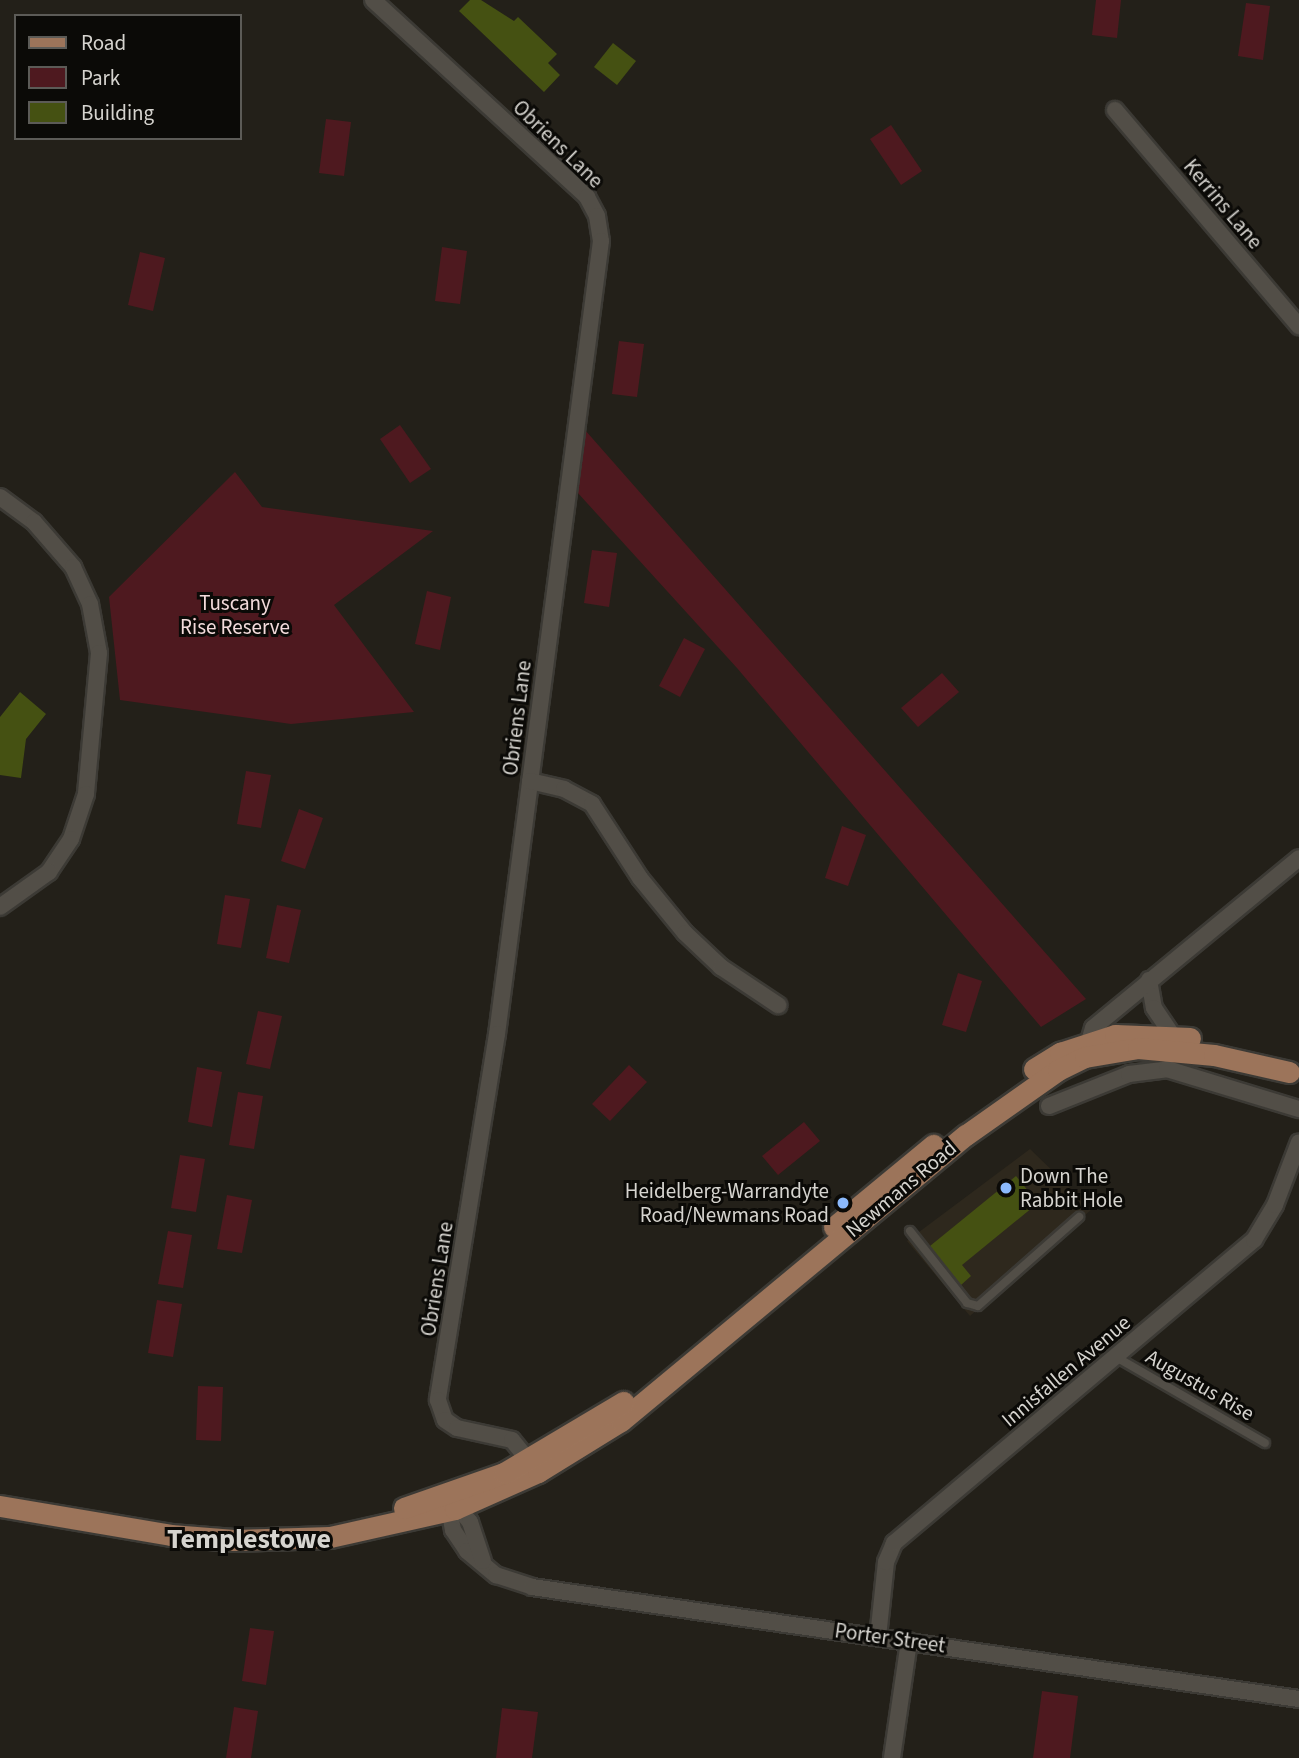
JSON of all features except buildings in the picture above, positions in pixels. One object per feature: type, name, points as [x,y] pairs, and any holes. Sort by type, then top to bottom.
[{"type":"main road","points":[[1086,1050],[1133,1033],[1172,1035],[1233,1049],[1294,1074]]},
{"type":"main road","points":[[1086,1050],[1174,1049],[1294,1074]]},
{"type":"main road","name":"Newmans Road","points":[[453,1505],[621,1421],[691,1360],[1006,1103],[1086,1050]]},
{"type":"main road","points":[[0,1506],[171,1535],[292,1540],[357,1533],[453,1505]]},
{"type":"street","name":"Obriens Lane","points":[[373,0],[569,179],[597,216],[601,241],[497,1034],[438,1400],[445,1420],[457,1428],[512,1440],[533,1466]]},
{"type":"street","name":"Kerrins Lane","points":[[1115,110],[1299,326]]},
{"type":"street","points":[[0,497],[62,550],[90,604],[99,653],[95,725],[86,794],[71,839],[49,872],[0,907]]},
{"type":"street","points":[[530,781],[564,789],[592,804],[640,878],[685,933],[721,967],[778,1005]]},
{"type":"street","name":"Newmans Road","points":[[1086,1050],[1093,1028],[1299,858]]},
{"type":"street","points":[[1149,980],[1154,1008],[1172,1035]]},
{"type":"street","points":[[1049,1106],[1129,1074],[1167,1069],[1299,1109]]},
{"type":"street","name":"Innisfallen Avenue","points":[[878,1637],[886,1562],[894,1543],[1254,1240],[1270,1218],[1299,1142]]},
{"type":"street","name":"Porter Street","points":[[453,1505],[458,1538],[485,1567],[532,1587],[1299,1699]]},
{"type":"street","points":[[892,1758],[909,1641]]},
{"type":"lane","points":[[910,1231],[967,1303],[978,1306],[1079,1217]]},
{"type":"lane","name":"Augustus Rise","points":[[1116,1357],[1265,1443]]},
{"type":"shaded area","points":[[1030,1149],[1092,1209],[970,1316],[907,1241]]},
{"type":"green space","points":[[1096,0],[1121,0],[1117,38],[1092,35]]},
{"type":"green space","points":[[1246,3],[1270,6],[1263,60],[1238,56]]},
{"type":"green space","points":[[326,119],[351,122],[344,176],[319,173]]},
{"type":"green space","points":[[891,125],[922,171],[901,185],[870,139]]},
{"type":"green space","points":[[442,247],[467,251],[460,304],[435,301]]},
{"type":"green space","points":[[140,252],[165,258],[153,311],[128,305]]},
{"type":"green space","points":[[619,341],[644,344],[637,397],[612,394]]},
{"type":"green space","points":[[400,425],[431,469],[410,483],[380,439]]},
{"type":"green space","points":[[585,430],[1086,999],[1041,1027],[737,668],[577,492]]},
{"type":"green space","name":"Tuscany Rise Reserve","points":[[235,472],[262,507],[433,531],[334,605],[414,712],[291,724],[120,700],[109,597]]},
{"type":"green space","points":[[592,550],[617,553],[609,607],[584,603]]},
{"type":"green space","points":[[427,591],[451,597],[440,650],[415,644]]},
{"type":"green space","points":[[684,638],[705,649],[680,697],[659,686]]},
{"type":"green space","points":[[942,673],[959,692],[918,727],[901,708]]},
{"type":"green space","points":[[246,771],[271,775],[261,828],[237,824]]},
{"type":"green space","points":[[299,809],[323,818],[305,869],[281,861]]},
{"type":"green space","points":[[842,826],[866,835],[848,886],[825,878]]},
{"type":"green space","points":[[225,895],[250,899],[241,948],[217,944]]},
{"type":"green space","points":[[277,905],[301,910],[289,963],[266,958]]},
{"type":"green space","points":[[958,973],[982,981],[966,1032],[942,1025]]},
{"type":"green space","points":[[258,1011],[282,1016],[270,1069],[246,1064]]},
{"type":"green space","points":[[629,1065],[647,1082],[610,1121],[592,1104]]},
{"type":"green space","points":[[197,1067],[222,1072],[212,1127],[188,1122]]},
{"type":"green space","points":[[238,1092],[263,1096],[254,1149],[229,1145]]},
{"type":"green space","points":[[804,1122],[820,1141],[778,1175],[762,1156]]},
{"type":"green space","points":[[180,1155],[205,1159],[196,1212],[171,1208]]},
{"type":"green space","points":[[227,1195],[252,1200],[242,1253],[217,1249]]},
{"type":"green space","points":[[168,1231],[192,1235],[183,1288],[158,1284]]},
{"type":"green space","points":[[157,1300],[182,1304],[173,1357],[148,1353]]},
{"type":"green space","points":[[198,1386],[223,1387],[221,1441],[196,1440]]},
{"type":"green space","points":[[250,1628],[274,1631],[266,1685],[242,1681]]},
{"type":"green space","points":[[1042,1691],[1078,1696],[1070,1758],[1033,1758]]},
{"type":"green space","points":[[234,1707],[258,1711],[251,1758],[226,1758]]},
{"type":"green space","points":[[502,1708],[538,1712],[532,1758],[496,1758]]},
{"type":"place","name":"Down The Rabbit Hole","points":[[1006,1188]]},
{"type":"place","name":"Heidelberg-Warrandyte Road/Newmans Road","points":[[843,1203]]},
{"type":"district","name":"Templestowe","points":[[249,1539]]}]
